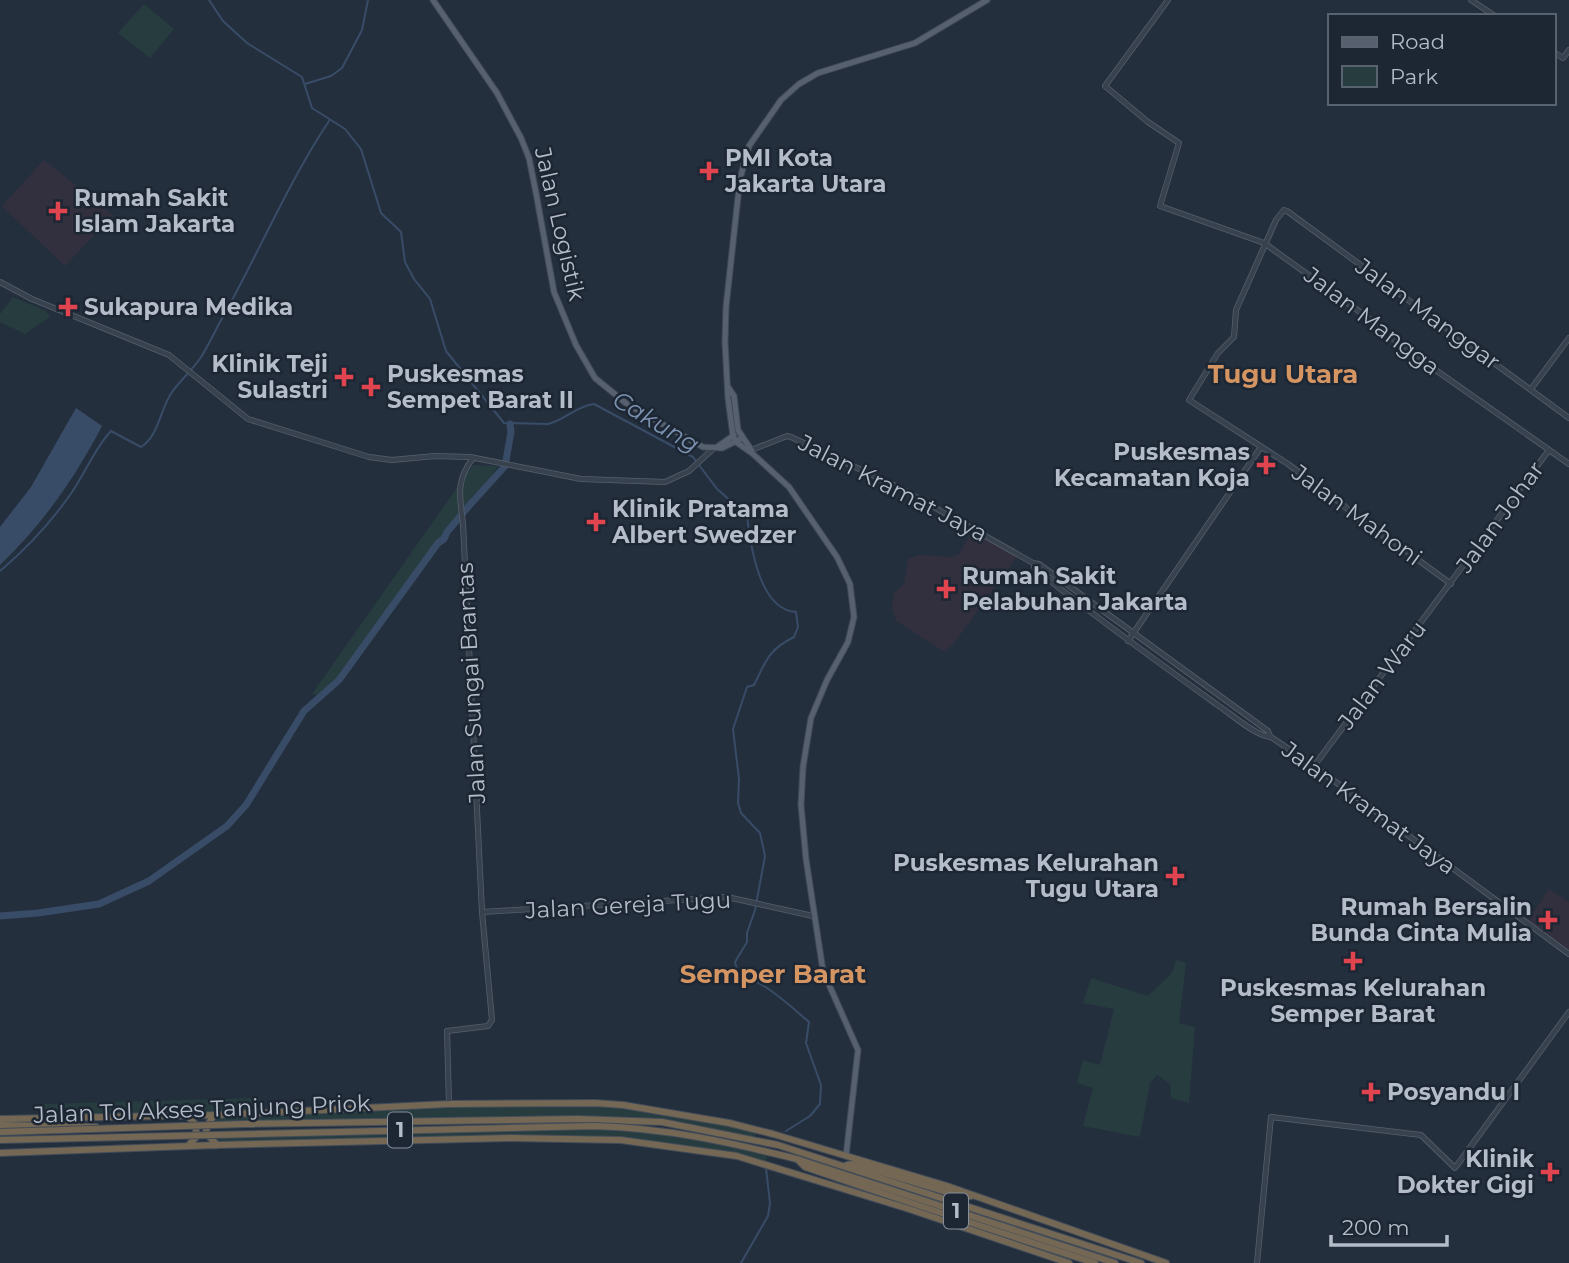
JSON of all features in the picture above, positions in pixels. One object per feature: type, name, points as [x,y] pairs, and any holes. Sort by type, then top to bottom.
[{"type":"highway","points":[[0,1119],[215,1115],[449,1104],[605,1103],[664,1110],[733,1123],[920,1177],[1166,1263]]},
{"type":"highway","points":[[185,1114],[196,1125],[196,1137],[188,1146]]},
{"type":"highway","points":[[215,1115],[207,1124],[206,1133],[217,1144]]},
{"type":"highway","name":"Jalan Tol Akses Tanjung Priok","points":[[0,1132],[258,1124],[624,1119],[662,1122],[748,1138],[845,1166],[1141,1263]]},
{"type":"highway","points":[[0,1125],[120,1129]]},
{"type":"highway","name":"Jalan Tol Akses Tanjung Priok","points":[[0,1140],[595,1126],[642,1128],[691,1134],[797,1159],[1115,1263]]},
{"type":"highway","points":[[0,1153],[217,1144],[510,1138],[612,1139],[718,1152],[759,1162],[1069,1263]]},
{"type":"highway","points":[[797,1159],[805,1167],[1095,1263]]},
{"type":"highway","points":[[845,1166],[854,1164],[955,1195],[967,1198],[972,1196]]},
{"type":"main road","name":"Jalan Logistik","points":[[433,0],[497,93],[521,138],[529,158],[554,292],[576,345],[591,372],[598,382],[627,404],[698,445],[715,448]]},
{"type":"main road","points":[[846,1156],[858,1050],[826,982],[813,916],[801,824],[803,767],[812,715],[851,631],[854,617],[843,567],[825,538],[789,487],[738,437],[728,387],[725,342],[726,307],[740,178],[745,155],[753,139],[785,95],[813,75],[915,43],[987,0]]},
{"type":"main road","points":[[715,448],[738,437]]},
{"type":"street","name":"Jalan Mangga","points":[[1168,0],[1105,86],[1147,122],[1179,143],[1160,206],[1265,243],[1404,347],[1569,464]]},
{"type":"street","points":[[1471,0],[1492,14]]},
{"type":"street","points":[[1555,53],[1563,58],[1569,50]]},
{"type":"street","name":"Jalan Manggar","points":[[1265,243],[1276,220],[1286,210],[1569,418]]},
{"type":"street","name":"Jalan Mahoni","points":[[1265,243],[1236,310],[1235,334],[1218,353],[1189,400],[1288,464],[1361,521],[1451,584]]},
{"type":"street","points":[[0,282],[55,309],[153,348],[185,366],[248,419],[360,454],[392,460],[435,456],[473,458],[581,479],[665,482],[696,465],[715,448]]},
{"type":"street","points":[[1531,389],[1569,338]]},
{"type":"street","name":"Jalan Kramat Jaya","points":[[751,452],[791,436],[902,489],[1033,564],[1039,564],[1268,731],[1271,737]]},
{"type":"street","points":[[1128,641],[1261,447]]},
{"type":"street","name":"Jalan Johar","points":[[1451,584],[1549,450]]},
{"type":"street","name":"Jalan Sungai Brantas","points":[[473,458],[464,469],[459,484],[482,912]]},
{"type":"street","name":"Jalan Kramat Jaya","points":[[1033,564],[1035,569],[1128,641],[1245,724],[1271,737],[1314,766],[1569,954]]},
{"type":"street","name":"Jalan Waru","points":[[1314,766],[1451,584]]},
{"type":"street","name":"Jalan Gereja Tugu","points":[[482,912],[722,897],[762,903],[813,916]]},
{"type":"street","points":[[449,1104],[447,1031],[488,1026],[492,1020],[482,912]]},
{"type":"street","points":[[1257,1263],[1270,1117],[1421,1135],[1455,1168],[1569,1012]]},
{"type":"shaded area","name":"Rumah Sakit Islam Jakarta","points":[[44,160],[113,215],[65,266],[2,206]]},
{"type":"shaded area","name":"Rumah Sakit Pelabuhan Jakarta","points":[[973,530],[1018,555],[945,652],[896,621],[892,607],[894,593],[904,584],[908,559],[920,555],[951,557],[959,554]]},
{"type":"shaded area","name":"Rumah Bersalin Bunda Cinta Mulia","points":[[1549,889],[1569,902],[1569,951],[1566,952],[1527,922]]},
{"type":"green space","points":[[144,4],[174,29],[150,58],[118,33]]},
{"type":"green space","points":[[13,297],[46,311],[50,317],[25,334],[0,322],[0,314]]},
{"type":"green space","points":[[473,465],[498,466],[346,676],[320,696],[312,694]]},
{"type":"green space","points":[[1176,960],[1186,963],[1179,1023],[1195,1027],[1189,1103],[1171,1098],[1170,1084],[1157,1075],[1150,1083],[1140,1137],[1083,1126],[1093,1088],[1077,1083],[1083,1060],[1100,1065],[1114,1009],[1083,1003],[1091,978],[1148,996],[1172,973]]},
{"type":"green space","points":[[260,1098],[260,1112],[595,1103],[757,1130],[754,1139],[624,1119],[207,1127],[214,1116],[40,1118],[43,1104]]},
{"type":"green space","points":[[634,1127],[767,1154],[766,1164],[612,1139],[217,1145],[208,1136]]},
{"type":"water","points":[[76,408],[102,426],[57,500],[0,565],[0,527],[31,487]]},
{"type":"waterway","name":"Cakung","points":[[209,0],[223,21],[247,43],[302,77],[312,108],[345,129],[361,149],[381,213],[401,232],[405,262],[430,299],[446,351],[504,423],[548,424],[594,404],[693,457],[717,489],[747,515],[754,557],[765,588],[783,608],[796,612],[798,627],[794,637],[778,647],[769,657],[754,685],[747,687],[733,729],[739,779],[738,803],[741,813],[760,833],[765,856],[747,942],[735,962],[738,974],[767,988],[809,1022],[806,1043],[821,1085],[820,1104],[810,1116],[786,1131]]},
{"type":"waterway","points":[[305,84],[331,76],[342,68],[362,30],[368,0]]},
{"type":"waterway","points":[[0,571],[55,515],[111,431],[141,447],[152,436],[172,392],[206,349],[288,192],[329,121]]},
{"type":"waterway","points":[[0,916],[99,904],[149,881],[227,826],[246,805],[304,711],[339,680],[438,543],[505,466],[510,424]]},
{"type":"waterway","name":"Cakung","points":[[741,1263],[768,1216],[770,1203],[766,1168]]},
{"type":"place","name":"PMI Kota Jakarta Utara","points":[[709,171]]},
{"type":"place","name":"Rumah Sakit Islam Jakarta","points":[[58,211]]},
{"type":"place","name":"Sukapura Medika","points":[[68,307]]},
{"type":"place","name":"Klinik Teji Sulastri","points":[[344,377]]},
{"type":"place","name":"Puskesmas Sempet Barat II","points":[[371,387]]},
{"type":"place","name":"Puskesmas Kecamatan Koja","points":[[1266,465]]},
{"type":"place","name":"Klinik Pratama Albert Swedzer","points":[[596,522]]},
{"type":"place","name":"Rumah Sakit Pelabuhan Jakarta","points":[[946,589]]},
{"type":"place","name":"Puskesmas Kelurahan Tugu Utara","points":[[1175,876]]},
{"type":"place","name":"Rumah Bersalin Bunda Cinta Mulia","points":[[1548,920]]},
{"type":"place","name":"Puskesmas Kelurahan Semper Barat","points":[[1353,961]]},
{"type":"place","name":"Posyandu I","points":[[1371,1092]]},
{"type":"place","name":"Klinik Dokter Gigi","points":[[1550,1172]]},
{"type":"district","name":"Tugu Utara","points":[[1283,374]]},
{"type":"district","name":"Semper Barat","points":[[773,974]]}]
